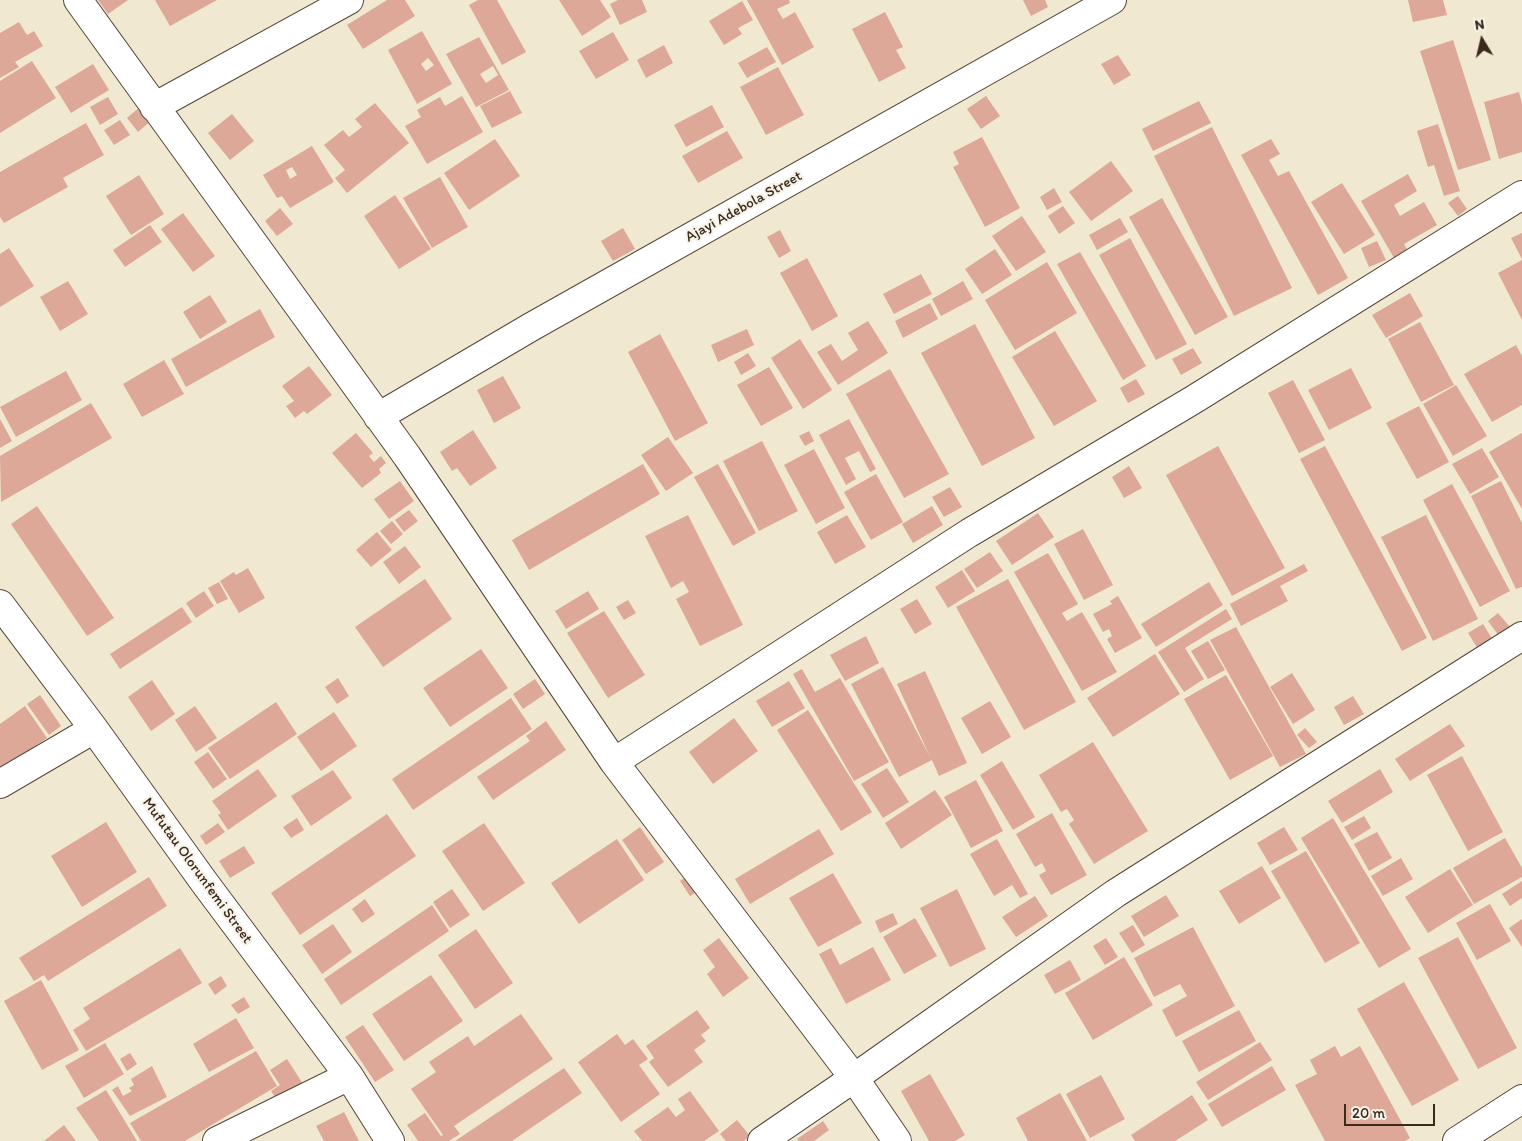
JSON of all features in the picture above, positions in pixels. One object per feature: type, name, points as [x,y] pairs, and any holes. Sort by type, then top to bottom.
[{"type":"street","points":[[78,0],[407,456],[614,762],[854,1078],[897,1141]]},
{"type":"street","points":[[154,107],[350,0]]},
{"type":"street","name":"Ajayi Adebola Street","points":[[378,417],[531,327],[1112,0]]},
{"type":"street","points":[[614,762],[969,533],[1193,400],[1522,195]]},
{"type":"street","name":"Mufutau Olorunfemi Street","points":[[0,604],[349,1076],[390,1141]]},
{"type":"street","points":[[762,1141],[1116,893],[1522,636]]},
{"type":"street","points":[[0,784],[94,729]]},
{"type":"street","points":[[217,1141],[349,1076]]},
{"type":"street","points":[[1457,1141],[1522,1099]]},
{"type":"building","points":[[98,0],[128,0],[108,14]]},
{"type":"building","points":[[155,0],[217,0],[170,26]]},
{"type":"building","points":[[387,0],[405,0],[415,16],[363,49],[347,25]]},
{"type":"building","points":[[478,0],[497,0],[526,52],[502,65],[469,5]]},
{"type":"building","points":[[559,0],[600,0],[611,17],[582,36]]},
{"type":"building","points":[[618,0],[642,0],[647,12],[620,25],[610,4]]},
{"type":"building","points":[[747,0],[789,0],[790,3],[777,9],[783,19],[795,12],[814,47],[782,65]]},
{"type":"building","points":[[1023,0],[1045,0],[1048,7],[1031,16]]},
{"type":"building","points":[[1408,0],[1443,0],[1447,15],[1413,22]]},
{"type":"building","points":[[742,1],[753,20],[738,28],[742,34],[724,45],[709,21]]},
{"type":"building","points":[[885,12],[903,47],[896,50],[906,68],[879,82],[852,29]]},
{"type":"building","points":[[19,22],[27,35],[34,31],[43,46],[15,62],[19,67],[0,78],[0,33]]},
{"type":"building","points":[[422,31],[452,84],[417,104],[388,50]],"holes":[[[428,58],[434,65],[426,71],[421,64]]]},
{"type":"building","points":[[613,32],[629,60],[596,79],[579,51]]},
{"type":"building","points":[[479,37],[509,90],[476,107],[446,54]],"holes":[[[493,66],[498,75],[486,83],[480,74]]]},
{"type":"building","points":[[1453,40],[1491,160],[1458,170],[1420,51]]},
{"type":"building","points":[[664,45],[673,63],[646,78],[637,60]]},
{"type":"building","points":[[767,47],[776,62],[747,78],[738,63]]},
{"type":"building","points":[[1118,55],[1131,75],[1114,85],[1101,64]]},
{"type":"building","points":[[32,61],[56,98],[0,133],[0,81]]},
{"type":"building","points":[[93,64],[109,90],[71,113],[55,87]]},
{"type":"building","points":[[778,67],[804,115],[766,135],[740,87]]},
{"type":"building","points":[[510,91],[522,113],[492,128],[480,106]]},
{"type":"building","points":[[1519,92],[1522,104],[1522,152],[1499,159],[1484,102]]},
{"type":"building","points":[[462,96],[483,132],[427,164],[405,126],[421,117],[417,110],[440,97],[445,106]]},
{"type":"building","points":[[986,96],[1000,116],[981,129],[967,109]]},
{"type":"building","points":[[108,97],[118,114],[100,125],[90,107]]},
{"type":"building","points":[[1199,101],[1211,123],[1153,151],[1142,129]]},
{"type":"building","points":[[375,103],[409,143],[347,193],[335,178],[345,170],[324,145],[343,130],[349,137],[362,127],[355,119]]},
{"type":"building","points":[[142,105],[153,119],[138,132],[127,118]]},
{"type":"building","points":[[712,105],[724,127],[686,147],[674,125]]},
{"type":"building","points":[[232,114],[254,141],[230,160],[208,133]]},
{"type":"building","points":[[120,120],[130,135],[114,145],[104,130]]},
{"type":"building","points":[[86,123],[104,155],[63,178],[68,187],[4,223],[0,217],[0,172]]},
{"type":"building","points":[[1438,124],[1460,191],[1444,196],[1434,165],[1428,167],[1417,131]]},
{"type":"building","points":[[1212,127],[1292,288],[1234,316],[1154,156]]},
{"type":"building","points":[[727,131],[743,158],[698,183],[682,156]]},
{"type":"building","points":[[982,137],[1020,208],[985,227],[953,167],[959,164],[953,152]]},
{"type":"building","points":[[495,139],[520,176],[469,210],[444,173]]},
{"type":"building","points":[[1271,139],[1280,154],[1269,160],[1278,176],[1289,171],[1348,278],[1318,295],[1241,155]]},
{"type":"building","points":[[312,146],[334,182],[290,208],[282,196],[277,198],[263,175]],"holes":[[[292,167],[297,175],[290,179],[286,170]]]},
{"type":"building","points":[[1111,161],[1133,191],[1091,221],[1069,192]]},
{"type":"building","points":[[1408,174],[1417,191],[1394,205],[1400,216],[1424,202],[1437,225],[1404,244],[1408,251],[1394,258],[1361,201]]},
{"type":"building","points":[[139,175],[164,214],[131,235],[106,196]]},
{"type":"building","points":[[440,177],[468,227],[432,248],[403,198]]},
{"type":"building","points":[[1342,183],[1375,235],[1344,254],[1311,202]]},
{"type":"building","points":[[1054,188],[1062,202],[1047,210],[1040,197]]},
{"type":"building","points":[[395,195],[431,249],[399,269],[364,216]]},
{"type":"building","points":[[1458,196],[1467,209],[1458,216],[1448,203]]},
{"type":"building","points":[[1162,198],[1228,317],[1195,335],[1129,217]]},
{"type":"building","points":[[1063,206],[1075,223],[1059,234],[1048,216]]},
{"type":"building","points":[[280,208],[293,224],[277,236],[265,221]]},
{"type":"building","points":[[183,213],[215,256],[193,272],[161,229]]},
{"type":"building","points":[[1022,216],[1046,252],[1016,271],[992,236]]},
{"type":"building","points":[[1120,218],[1128,232],[1097,250],[1089,235]]},
{"type":"building","points":[[150,225],[162,242],[125,267],[113,250]]},
{"type":"building","points":[[623,228],[635,249],[613,261],[601,241]]},
{"type":"building","points":[[780,230],[791,251],[779,258],[767,237]]},
{"type":"building","points":[[1522,233],[1522,259],[1511,238]]},
{"type":"building","points":[[1130,238],[1187,344],[1156,360],[1099,255]]},
{"type":"building","points":[[1377,241],[1386,260],[1369,267],[1361,248]]},
{"type":"building","points":[[9,248],[34,286],[0,307],[0,254]]},
{"type":"building","points":[[995,249],[1012,275],[982,294],[965,269]]},
{"type":"building","points":[[1080,252],[1146,366],[1123,380],[1057,264]]},
{"type":"building","points":[[807,258],[838,316],[812,331],[780,273]]},
{"type":"building","points":[[1522,260],[1522,320],[1498,273]]},
{"type":"building","points":[[1047,262],[1077,313],[1015,350],[985,300]]},
{"type":"building","points":[[921,274],[932,294],[894,314],[883,294]]},
{"type":"building","points":[[68,281],[88,314],[60,331],[40,297]]},
{"type":"building","points":[[963,281],[973,299],[941,316],[932,299]]},
{"type":"building","points":[[1410,293],[1423,316],[1386,338],[1372,315]]},
{"type":"building","points":[[210,295],[227,322],[200,339],[183,312]]},
{"type":"building","points":[[930,303],[938,319],[903,338],[895,321]]},
{"type":"building","points":[[260,309],[275,337],[186,387],[171,359]]},
{"type":"building","points":[[868,321],[888,353],[838,385],[817,352],[831,344],[842,361],[858,350],[848,333]]},
{"type":"building","points":[[1420,322],[1454,385],[1421,402],[1388,339]]},
{"type":"building","points":[[975,324],[1035,438],[982,466],[921,353]]},
{"type":"building","points":[[747,329],[754,345],[718,362],[711,345]]},
{"type":"building","points":[[1055,331],[1097,401],[1054,426],[1012,357]]},
{"type":"building","points":[[660,334],[708,423],[675,441],[628,352]]},
{"type":"building","points":[[800,339],[832,390],[803,409],[771,358]]},
{"type":"building","points":[[1516,345],[1522,356],[1522,405],[1492,422],[1464,374]]},
{"type":"building","points":[[1193,348],[1202,363],[1181,375],[1172,359]]},
{"type":"building","points":[[748,353],[756,366],[741,375],[734,362]]},
{"type":"building","points":[[164,360],[184,394],[142,417],[123,384]]},
{"type":"building","points":[[309,366],[332,395],[307,414],[304,411],[295,418],[286,406],[294,401],[282,386]]},
{"type":"building","points":[[769,367],[793,408],[761,426],[737,385]]},
{"type":"building","points":[[1351,368],[1372,408],[1329,430],[1308,390]]},
{"type":"building","points":[[890,369],[949,474],[904,498],[846,394]]},
{"type":"building","points":[[66,371],[82,400],[16,437],[0,407]]},
{"type":"building","points":[[503,376],[521,408],[494,423],[477,390]]},
{"type":"building","points":[[1136,379],[1145,394],[1128,403],[1120,388]]},
{"type":"building","points":[[1293,380],[1325,440],[1299,453],[1268,393]]},
{"type":"building","points":[[1456,385],[1487,436],[1453,456],[1423,404]]},
{"type":"building","points":[[91,403],[112,438],[1,502],[0,456]]},
{"type":"building","points":[[1419,406],[1449,462],[1417,479],[1386,423]]},
{"type":"building","points":[[0,419],[12,441],[0,448]]},
{"type":"building","points":[[849,419],[876,469],[870,472],[859,451],[845,458],[856,479],[846,485],[819,435]]},
{"type":"building","points":[[473,430],[497,468],[470,486],[457,468],[452,471],[440,452]]},
{"type":"building","points":[[809,431],[814,441],[805,446],[799,436]]},
{"type":"building","points":[[356,433],[373,453],[369,456],[374,462],[381,456],[386,463],[379,469],[381,473],[362,488],[332,453]]},
{"type":"building","points":[[1522,433],[1522,509],[1489,452]]},
{"type":"building","points":[[668,437],[693,473],[666,491],[641,455]]},
{"type":"building","points":[[762,441],[798,511],[759,531],[723,461]]},
{"type":"building","points":[[1218,446],[1285,568],[1232,596],[1166,475]]},
{"type":"building","points":[[1325,446],[1427,638],[1402,651],[1300,459]]},
{"type":"building","points":[[1482,448],[1499,477],[1470,494],[1452,464]]},
{"type":"building","points":[[814,449],[845,508],[816,524],[784,465]]},
{"type":"building","points":[[643,464],[660,494],[529,570],[512,540]]},
{"type":"building","points":[[718,464],[756,533],[733,546],[694,477]]},
{"type":"building","points":[[1129,466],[1142,488],[1124,498],[1112,477]]},
{"type":"building","points":[[876,474],[903,522],[871,540],[844,492]]},
{"type":"building","points":[[400,481],[414,501],[389,519],[374,499]]},
{"type":"building","points":[[1501,481],[1522,523],[1522,587],[1516,589],[1471,496]]},
{"type":"building","points":[[1452,484],[1510,591],[1480,607],[1423,500]]},
{"type":"building","points":[[950,487],[962,507],[944,517],[932,497]]},
{"type":"building","points":[[37,506],[114,618],[87,636],[11,524]]},
{"type":"building","points":[[932,506],[943,525],[913,543],[902,524]]},
{"type":"building","points":[[409,510],[418,521],[404,532],[395,520]]},
{"type":"building","points":[[1038,513],[1054,537],[1012,565],[996,541]]},
{"type":"building","points":[[688,515],[743,625],[700,646],[676,599],[689,592],[683,581],[671,588],[645,536]]},
{"type":"building","points":[[847,515],[866,547],[835,564],[817,532]]},
{"type":"building","points":[[1426,515],[1478,619],[1433,641],[1381,537]]},
{"type":"building","points":[[392,521],[403,534],[391,544],[380,531]]},
{"type":"building","points":[[1083,529],[1113,585],[1084,600],[1054,544]]},
{"type":"building","points":[[377,532],[392,550],[371,567],[356,550]]},
{"type":"building","points":[[405,546],[421,567],[399,584],[383,562]]},
{"type":"building","points":[[990,552],[1003,571],[977,588],[964,569]]},
{"type":"building","points":[[1048,553],[1078,604],[1062,613],[1067,621],[1082,612],[1117,672],[1082,691],[1014,572]]},
{"type":"building","points":[[1304,564],[1308,571],[1280,586],[1288,601],[1241,626],[1230,604]]},
{"type":"building","points":[[248,568],[265,598],[239,613],[220,581],[234,572],[236,575]]},
{"type":"building","points":[[962,570],[975,591],[948,608],[935,587]]},
{"type":"building","points":[[425,579],[452,619],[383,667],[355,627]]},
{"type":"building","points":[[1008,579],[1076,702],[1024,730],[956,607]]},
{"type":"building","points":[[219,582],[228,599],[217,604],[208,588]]},
{"type":"building","points":[[1209,582],[1223,605],[1156,647],[1141,624]]},
{"type":"building","points":[[204,591],[214,606],[196,618],[186,603]]},
{"type":"building","points":[[588,591],[599,609],[566,629],[555,611]]},
{"type":"building","points":[[1118,596],[1142,638],[1115,653],[1107,639],[1112,636],[1109,629],[1103,632],[1093,614],[1112,604],[1110,601]]},
{"type":"building","points":[[917,599],[932,624],[915,634],[900,609]]},
{"type":"building","points":[[628,600],[636,613],[624,620],[616,607]]},
{"type":"building","points":[[182,607],[192,622],[120,669],[110,654]]},
{"type":"building","points":[[1226,609],[1232,619],[1185,648],[1204,679],[1184,692],[1158,652]]},
{"type":"building","points":[[604,611],[645,675],[608,698],[567,633]]},
{"type":"building","points":[[1498,613],[1510,627],[1499,636],[1488,621]]},
{"type":"building","points":[[1483,624],[1493,640],[1478,649],[1468,633]]},
{"type":"building","points":[[1236,627],[1306,754],[1280,767],[1210,640]]},
{"type":"building","points":[[866,636],[879,663],[845,681],[830,655]]},
{"type":"building","points":[[1208,641],[1225,670],[1208,679],[1191,651]]},
{"type":"building","points":[[481,649],[508,688],[450,727],[423,688]]},
{"type":"building","points":[[1155,654],[1180,694],[1113,737],[1087,698]]},
{"type":"building","points":[[883,667],[930,757],[897,684],[925,671],[967,763],[939,776],[932,760],[899,777],[851,684]]},
{"type":"building","points":[[802,669],[815,692],[840,678],[889,762],[854,781],[793,674]]},
{"type":"building","points":[[1292,673],[1315,710],[1293,724],[1270,687]]},
{"type":"building","points":[[1226,675],[1273,756],[1230,780],[1184,699]]},
{"type":"building","points":[[338,678],[349,696],[337,704],[325,687]]},
{"type":"building","points":[[535,679],[545,694],[523,709],[513,694]]},
{"type":"building","points":[[152,680],[175,714],[151,731],[128,697]]},
{"type":"building","points":[[789,681],[805,708],[772,727],[756,701]]},
{"type":"building","points":[[40,695],[61,726],[49,735],[27,704]]},
{"type":"building","points":[[1353,696],[1364,714],[1344,725],[1334,707]]},
{"type":"building","points":[[511,698],[532,729],[413,810],[392,779]]},
{"type":"building","points":[[990,701],[1011,737],[982,754],[961,718]]},
{"type":"building","points":[[276,702],[297,734],[230,779],[208,748]]},
{"type":"building","points":[[25,706],[47,738],[0,770],[0,724]]},
{"type":"building","points":[[195,706],[217,738],[196,752],[175,720]]},
{"type":"building","points":[[808,710],[872,812],[841,831],[777,730]]},
{"type":"building","points":[[334,712],[357,746],[321,771],[297,737]]},
{"type":"building","points":[[734,718],[758,751],[713,784],[689,752]]},
{"type":"building","points":[[546,721],[566,750],[493,800],[477,777],[530,741],[526,736]]},
{"type":"building","points":[[1450,724],[1465,746],[1410,781],[1395,759]]},
{"type":"building","points":[[1305,728],[1317,742],[1309,748],[1297,735]]},
{"type":"building","points":[[1093,742],[1148,831],[1094,864],[1069,824],[1074,820],[1067,809],[1061,812],[1039,775]]},
{"type":"building","points":[[208,752],[227,779],[213,789],[194,762]]},
{"type":"building","points":[[1462,756],[1503,832],[1468,851],[1427,775]]},
{"type":"building","points":[[1002,761],[1035,817],[1013,830],[980,775]]},
{"type":"building","points":[[887,768],[909,802],[883,818],[861,784]]},
{"type":"building","points":[[258,769],[277,796],[228,830],[218,815],[221,813],[212,801]]},
{"type":"building","points":[[1380,769],[1393,792],[1342,823],[1328,801]]},
{"type":"building","points":[[333,770],[352,798],[311,826],[291,796]]},
{"type":"building","points":[[976,780],[1003,831],[971,848],[944,797]]},
{"type":"building","points":[[935,790],[952,815],[901,849],[885,823]]},
{"type":"building","points":[[1052,813],[1087,875],[1051,895],[1039,875],[1046,871],[1042,863],[1035,867],[1016,834]]},
{"type":"building","points":[[387,814],[416,856],[300,935],[271,893]]},
{"type":"building","points":[[1364,816],[1371,828],[1352,840],[1344,827]]},
{"type":"building","points":[[297,818],[304,830],[291,838],[283,827]]},
{"type":"building","points":[[1333,818],[1411,949],[1379,968],[1301,838]]},
{"type":"building","points":[[106,822],[137,872],[82,907],[51,856]]},
{"type":"building","points":[[218,823],[225,832],[206,845],[200,836]]},
{"type":"building","points":[[484,823],[525,883],[483,911],[442,851]]},
{"type":"building","points":[[640,827],[664,862],[646,874],[622,840]]},
{"type":"building","points":[[1284,827],[1298,850],[1270,865],[1257,843]]},
{"type":"building","points":[[819,829],[834,854],[750,904],[735,879]]},
{"type":"building","points":[[1377,832],[1392,858],[1369,871],[1354,844]]},
{"type":"building","points":[[1505,838],[1522,868],[1522,877],[1474,904],[1453,868]]},
{"type":"building","points":[[617,839],[644,880],[579,924],[551,883]]},
{"type":"building","points":[[997,839],[1028,894],[1020,898],[1012,885],[994,896],[970,854]]},
{"type":"building","points":[[244,846],[255,863],[230,878],[219,861]]},
{"type":"building","points":[[1306,851],[1360,943],[1325,963],[1271,871]]},
{"type":"building","points":[[1401,858],[1413,879],[1383,896],[1371,876]]},
{"type":"building","points":[[1262,866],[1281,898],[1239,924],[1219,891]]},
{"type":"building","points":[[1450,869],[1473,905],[1428,933],[1405,897]]},
{"type":"building","points":[[833,873],[862,923],[818,947],[789,898]]},
{"type":"building","points":[[687,876],[698,891],[690,896],[680,881]]},
{"type":"building","points":[[149,877],[167,906],[48,981],[44,975],[34,981],[19,958]]},
{"type":"building","points":[[1522,881],[1522,898],[1510,906],[1502,894]]},
{"type":"building","points":[[452,889],[470,915],[450,928],[433,902]]},
{"type":"building","points":[[957,889],[986,949],[950,967],[920,908]]},
{"type":"building","points":[[1166,895],[1179,916],[1144,937],[1131,916]]},
{"type":"building","points":[[1035,896],[1048,916],[1016,937],[1002,917]]},
{"type":"building","points":[[365,899],[375,914],[362,923],[352,909]]},
{"type":"building","points":[[1490,904],[1511,941],[1477,960],[1456,923]]},
{"type":"building","points":[[432,905],[449,931],[341,1005],[324,979]]},
{"type":"building","points":[[893,913],[898,924],[880,933],[875,921]]},
{"type":"building","points":[[915,918],[937,956],[904,974],[883,937]]},
{"type":"building","points":[[1522,919],[1522,947],[1509,928]]},
{"type":"building","points":[[333,924],[352,952],[322,974],[302,945]]},
{"type":"building","points":[[1133,925],[1145,945],[1132,953],[1119,933]]},
{"type":"building","points":[[1193,927],[1235,1006],[1176,1037],[1162,1010],[1187,996],[1180,984],[1154,997],[1134,958]]},
{"type":"building","points":[[476,929],[513,983],[475,1009],[438,955]]},
{"type":"building","points":[[1458,937],[1517,1048],[1478,1069],[1418,958]]},
{"type":"building","points":[[719,938],[749,978],[723,997],[707,974],[715,967],[703,950]]},
{"type":"building","points":[[1106,938],[1118,957],[1105,965],[1093,946]]},
{"type":"building","points":[[873,947],[891,980],[846,1004],[819,954],[831,948],[840,965]]},
{"type":"building","points":[[180,948],[202,983],[86,1051],[73,1030],[90,1019],[83,1008]]},
{"type":"building","points":[[1124,957],[1153,1005],[1093,1040],[1065,993]]},
{"type":"building","points":[[1070,960],[1081,980],[1055,994],[1044,975]]},
{"type":"building","points":[[431,975],[463,1021],[404,1061],[372,1014]]},
{"type":"building","points":[[221,976],[227,986],[215,995],[208,984]]},
{"type":"building","points":[[41,980],[79,1050],[42,1070],[4,1001]]},
{"type":"building","points":[[1404,982],[1459,1080],[1412,1106],[1357,1009]]},
{"type":"building","points":[[244,997],[250,1007],[238,1014],[231,1005]]},
{"type":"building","points":[[697,1010],[710,1028],[701,1035],[706,1041],[694,1050],[703,1062],[668,1087],[649,1062],[654,1058],[646,1046]]},
{"type":"building","points":[[1239,1010],[1256,1041],[1199,1072],[1182,1041]]},
{"type":"building","points":[[521,1014],[553,1059],[454,1126],[460,1134],[449,1141],[418,1141],[407,1125],[425,1113],[441,1136],[443,1135],[411,1089],[436,1072],[429,1062],[468,1036],[474,1046]]},
{"type":"building","points":[[236,1018],[254,1048],[209,1072],[193,1044]]},
{"type":"building","points":[[363,1025],[394,1070],[375,1082],[345,1037]]},
{"type":"building","points":[[617,1034],[625,1045],[633,1039],[648,1059],[639,1065],[660,1094],[621,1122],[578,1062]]},
{"type":"building","points":[[1260,1042],[1272,1060],[1208,1100],[1196,1082]]},
{"type":"building","points":[[105,1043],[124,1074],[84,1098],[65,1066]]},
{"type":"building","points":[[1335,1046],[1341,1057],[1360,1046],[1410,1138],[1405,1141],[1325,1141],[1295,1085],[1317,1074],[1310,1060]]},
{"type":"building","points":[[256,1051],[277,1086],[185,1141],[141,1141],[130,1123]]},
{"type":"building","points":[[130,1053],[137,1064],[127,1071],[120,1059]]},
{"type":"building","points":[[287,1059],[303,1084],[278,1101],[271,1091],[280,1085],[270,1070]]},
{"type":"building","points":[[152,1066],[167,1097],[130,1116],[112,1090],[118,1086],[123,1096],[132,1091],[129,1088],[134,1085],[131,1079]]},
{"type":"building","points":[[1272,1066],[1286,1090],[1222,1127],[1208,1104]]},
{"type":"building","points":[[564,1068],[582,1093],[512,1141],[455,1141]]},
{"type":"building","points":[[930,1074],[965,1135],[955,1141],[929,1141],[901,1091]]},
{"type":"building","points":[[1101,1075],[1125,1119],[1090,1138],[1066,1094]]},
{"type":"building","points":[[106,1090],[137,1141],[99,1141],[76,1108]]},
{"type":"building","points":[[690,1091],[719,1131],[704,1141],[642,1141],[634,1131],[668,1107],[676,1117],[685,1110],[678,1099]]},
{"type":"building","points":[[1060,1093],[1087,1141],[1028,1141],[1016,1118]]},
{"type":"building","points":[[1192,1095],[1208,1120],[1175,1141],[1135,1141],[1131,1135]]},
{"type":"building","points":[[344,1112],[359,1141],[324,1141],[316,1126]]},
{"type":"building","points":[[737,1120],[750,1136],[744,1141],[726,1141],[720,1134]]},
{"type":"building","points":[[823,1121],[829,1130],[814,1141],[799,1141],[797,1139]]},
{"type":"building","points":[[64,1125],[76,1141],[44,1141]]}]
